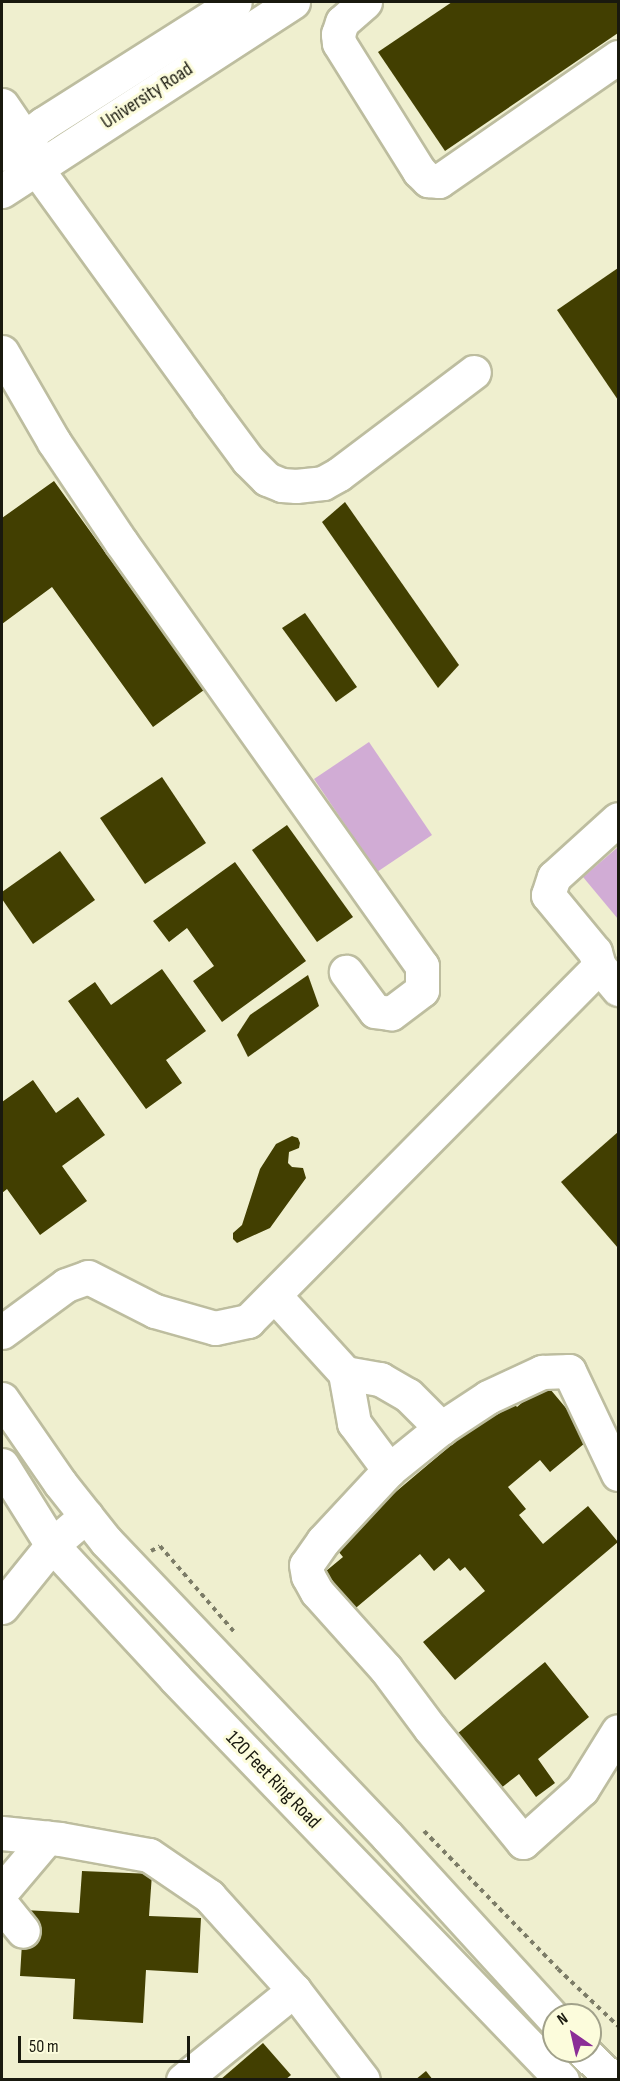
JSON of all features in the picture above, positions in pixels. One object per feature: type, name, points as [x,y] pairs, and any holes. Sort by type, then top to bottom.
[{"type":"main road","name":"University Road","points":[[2,191],[26,156],[235,2]]},
{"type":"main road","name":"University Road","points":[[26,156],[293,2]]},
{"type":"main road","points":[[365,2],[342,22],[338,34],[339,43],[419,171],[428,180],[439,181],[618,57]]},
{"type":"main road","points":[[2,105],[26,156],[214,415],[248,460],[267,479],[282,485],[322,483],[339,474],[474,372]]},
{"type":"main road","points":[[2,352],[54,442],[121,542],[422,966],[422,990],[391,1013],[375,1011],[346,972]]},
{"type":"main road","points":[[2,1332],[66,1285],[88,1277],[155,1311],[215,1328],[248,1321],[609,977],[595,952],[548,895],[554,877],[618,819]]},
{"type":"main road","points":[[275,1296],[345,1373],[354,1423],[389,1470]]},
{"type":"main road","points":[[618,1474],[569,1371],[542,1372],[488,1397],[441,1428],[389,1470],[324,1541],[306,1565],[308,1576],[317,1592],[386,1669],[430,1728],[524,1842],[582,1790],[618,1731]]},
{"type":"main road","points":[[345,1373],[380,1379],[408,1395],[441,1428]]},
{"type":"main road","points":[[2,1399],[60,1483],[106,1541],[380,1829],[542,2006]]},
{"type":"main road","name":"120 Feet Ring Road","points":[[2,1465],[52,1545],[175,1678],[561,2079]]},
{"type":"main road","points":[[2,1607],[52,1545],[86,1516]]},
{"type":"main road","points":[[2,1833],[149,1855],[209,1896],[294,1990],[363,2079]]},
{"type":"main road","points":[[2,1891],[47,1838]]},
{"type":"main road","points":[[2,1905],[23,1931]]},
{"type":"main road","points":[[183,2079],[294,1990]]},
{"type":"main road","points":[[596,2063],[613,2079]]},
{"type":"shaded area","points":[[369,742],[432,835],[377,872],[314,779]]},
{"type":"shaded area","points":[[618,847],[618,919],[583,877]]},
{"type":"building","points":[[452,2],[618,2],[618,33],[445,151],[378,52]]},
{"type":"building","points":[[618,268],[618,400],[557,310]]},
{"type":"building","points":[[54,481],[204,690],[153,727],[52,587],[2,624],[2,518]]},
{"type":"building","points":[[345,502],[459,665],[438,688],[322,522]]},
{"type":"building","points":[[305,613],[357,687],[336,702],[282,628]]},
{"type":"building","points":[[162,777],[206,843],[145,884],[100,818]]},
{"type":"building","points":[[287,825],[353,917],[317,942],[252,850]]},
{"type":"building","points":[[60,851],[95,900],[33,944],[2,899],[2,892]]},
{"type":"building","points":[[235,862],[306,961],[222,1022],[193,981],[214,966],[187,928],[169,942],[153,921]]},
{"type":"building","points":[[162,969],[206,1031],[166,1060],[182,1083],[146,1109],[68,1001],[95,982],[111,1005]]},
{"type":"building","points":[[308,975],[319,1006],[248,1057],[237,1035],[250,1015]]},
{"type":"building","points":[[33,1080],[56,1113],[78,1097],[105,1135],[62,1166],[87,1201],[40,1235],[7,1189],[2,1193],[2,1102]]},
{"type":"building","points":[[618,1132],[618,1248],[561,1182]]},
{"type":"building","points":[[292,1136],[298,1138],[300,1143],[299,1148],[289,1152],[288,1163],[292,1167],[303,1168],[306,1178],[270,1228],[237,1243],[233,1239],[233,1233],[242,1225],[260,1169],[276,1144]]},
{"type":"building","points":[[545,1383],[591,1438],[550,1472],[540,1460],[508,1487],[526,1509],[519,1515],[543,1544],[588,1506],[618,1542],[455,1680],[423,1642],[485,1591],[465,1567],[460,1571],[449,1558],[434,1571],[420,1554],[351,1612],[320,1576],[343,1557],[333,1545],[508,1397],[517,1407]]},
{"type":"building","points":[[545,1662],[589,1717],[538,1759],[555,1783],[536,1797],[519,1774],[496,1792],[452,1738]]},
{"type":"building","points":[[82,1871],[152,1874],[149,1916],[201,1918],[198,1973],[146,1970],[143,2023],[73,2019],[75,1979],[20,1976],[24,1910],[79,1913]]},
{"type":"building","points":[[263,2043],[291,2075],[285,2080],[220,2080]]},
{"type":"building","points":[[426,2071],[433,2080],[415,2080]]}]
